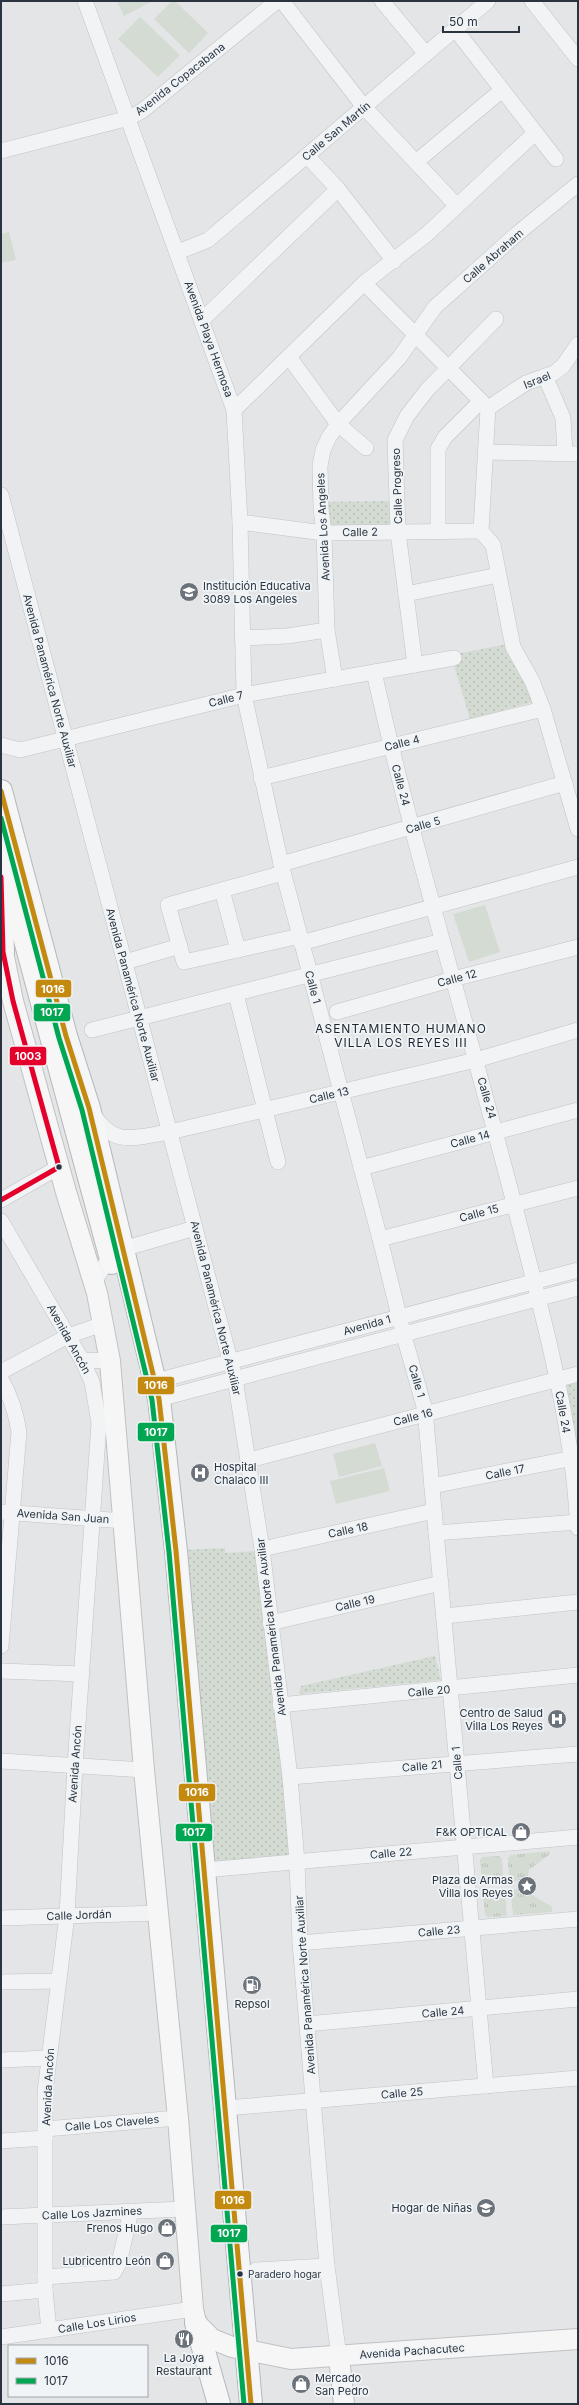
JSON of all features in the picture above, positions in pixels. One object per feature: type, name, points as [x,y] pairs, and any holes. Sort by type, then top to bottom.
[{"type":"highway","points":[[1,790],[66,1036],[89,1108],[138,1361],[148,1426],[162,1552],[239,2349],[251,2404]]},
{"type":"highway","points":[[1,851],[158,1390],[176,1551],[226,2108],[239,2349],[237,2404]]},
{"type":"highway","points":[[1,877],[2,948]]},
{"type":"highway","points":[[195,2316],[207,2366],[219,2404]]},
{"type":"main road","points":[[2,948],[12,1000],[59,1166],[94,1282],[110,1361],[144,1770],[178,2118],[184,2209],[195,2316]]},
{"type":"main road","name":"Avenida Pachacutec","points":[[195,2316],[212,2339],[239,2349],[291,2359],[339,2357],[578,2339]]},
{"type":"main road","name":"Avenida Panamérica Norte Auxiliar","points":[[339,2357],[344,2404]]},
{"type":"street","name":"Avenida Playa Hermosa","points":[[85,1],[178,252],[234,410],[240,522],[244,694]]},
{"type":"street","name":"Avenida Copacabana","points":[[1,151],[129,118],[142,111],[277,1]]},
{"type":"street","points":[[282,1],[364,106],[457,206]]},
{"type":"street","points":[[382,1],[426,54]]},
{"type":"street","name":"Calle San Martín","points":[[178,252],[208,240],[488,1]]},
{"type":"street","points":[[532,1],[578,59]]},
{"type":"street","points":[[455,29],[556,159]]},
{"type":"street","points":[[416,162],[502,90]]},
{"type":"street","points":[[234,410],[364,283],[394,261],[457,206],[535,133]]},
{"type":"street","points":[[307,156],[338,189],[394,261]]},
{"type":"street","name":"Calle Abraham","points":[[416,336],[436,307],[518,233],[578,184]]},
{"type":"street","points":[[202,320],[338,189]]},
{"type":"street","points":[[364,283],[484,404],[486,452],[481,531],[493,545],[513,647],[532,681],[543,709],[565,783],[574,804],[578,830]]},
{"type":"street","name":"Calle Progreso","points":[[415,666],[398,532],[395,440],[407,416],[448,369],[496,319]]},
{"type":"street","name":"Avenida Los Angeles","points":[[335,679],[328,630],[320,466],[323,450],[338,424],[416,336]]},
{"type":"street","name":"Israel","points":[[438,532],[438,449],[444,437],[484,404],[526,383],[554,373],[563,366],[578,344]]},
{"type":"street","points":[[289,357],[338,424],[366,448]]},
{"type":"street","points":[[486,452],[571,454],[563,418],[544,376]]},
{"type":"street","name":"Avenida Panamérica Norte Auxiliar","points":[[1,495],[235,1379],[262,1549],[290,1777],[297,1862],[300,1943],[327,2266],[339,2357]]},
{"type":"street","name":"Calle 2","points":[[240,522],[324,533],[481,531]]},
{"type":"street","points":[[406,594],[498,575]]},
{"type":"street","points":[[242,638],[287,636],[328,630]]},
{"type":"street","name":"Calle 7","points":[[1,745],[20,750],[244,694],[415,666],[454,658]]},
{"type":"street","name":"Calle 24","points":[[374,672],[390,746],[432,907],[497,1131],[514,1204],[539,1298],[575,1458],[578,1528]]},
{"type":"street","name":"Calle 1","points":[[244,694],[261,778],[300,940],[342,1092],[404,1336],[426,1414],[486,2086]]},
{"type":"street","name":"Calle 4","points":[[261,778],[543,709]]},
{"type":"street","name":"Calle 5","points":[[180,946],[168,905],[222,890],[282,868],[412,828],[565,783]]},
{"type":"street","points":[[125,962],[180,946],[184,962],[238,950],[300,940],[432,907],[578,866]]},
{"type":"street","points":[[222,890],[238,950]]},
{"type":"street","points":[[92,1030],[442,941]]},
{"type":"street","name":"Calle 12","points":[[338,1012],[453,979],[578,947]]},
{"type":"street","points":[[236,994],[278,1162]]},
{"type":"street","name":"Calle 13","points":[[89,1108],[101,1126],[113,1136],[128,1138],[170,1132],[476,1060],[578,1030]]},
{"type":"street","name":"Calle 14","points":[[361,1168],[578,1110]]},
{"type":"street","points":[[1,1200],[59,1166]]},
{"type":"street","name":"Calle 15","points":[[380,1239],[578,1188]]},
{"type":"street","name":"Avenida Ancón","points":[[1,1221],[82,1360],[92,1382],[99,1423],[94,1518],[75,1766],[67,1915],[48,2058],[45,2134],[45,2284],[49,2330]]},
{"type":"street","points":[[94,1282],[117,1253],[196,1228]]},
{"type":"street","name":"Avenida 1","points":[[158,1390],[231,1361],[578,1270]]},
{"type":"street","name":"Avenida 1","points":[[158,1390],[235,1379],[404,1336],[578,1288]]},
{"type":"street","points":[[1,1372],[68,1336],[103,1324]]},
{"type":"street","points":[[82,1360],[110,1361]]},
{"type":"street","name":"Calle 16","points":[[249,1460],[578,1374]]},
{"type":"street","points":[[1,1379],[10,1395],[17,1414],[19,1432],[7,1512],[1,1646]]},
{"type":"street","name":"Calle 17","points":[[432,1486],[575,1458]]},
{"type":"street","name":"Calle 18","points":[[262,1549],[434,1511]]},
{"type":"street","name":"Avenida San Juan","points":[[7,1512],[124,1521]]},
{"type":"street","points":[[436,1533],[578,1522]]},
{"type":"street","name":"Calle 19","points":[[270,1623],[441,1583]]},
{"type":"street","points":[[445,1616],[578,1602]]},
{"type":"street","points":[[1,1671],[82,1674]]},
{"type":"street","name":"Calle 20","points":[[280,1705],[578,1675]]},
{"type":"street","name":"Calle 21","points":[[290,1777],[578,1754]]},
{"type":"street","points":[[1,1761],[144,1770]]},
{"type":"street","name":"Calle 22","points":[[204,1870],[578,1837]]},
{"type":"street","name":"Calle Jordán","points":[[1,1918],[158,1913]]},
{"type":"street","name":"Calle 23","points":[[300,1943],[578,1919]]},
{"type":"street","points":[[1,1982],[58,1981]]},
{"type":"street","name":"Calle 24","points":[[307,2024],[578,1999]]},
{"type":"street","points":[[1,2060],[48,2058]]},
{"type":"street","name":"Calle 25","points":[[226,2108],[578,2078]]},
{"type":"street","name":"Calle Los Claveles","points":[[1,2141],[45,2134],[178,2118]]},
{"type":"street","name":"Calle Los Jazmines","points":[[1,2217],[184,2209]]},
{"type":"street","points":[[1,2294],[45,2284],[114,2272],[118,2263],[131,2211]]},
{"type":"street","points":[[256,2270],[327,2266]]},
{"type":"street","name":"Calle Los Lirios","points":[[1,2337],[49,2330],[195,2316]]},
{"type":"street","points":[[207,2366],[207,2404]]},
{"type":"green space","points":[[117,1],[153,1],[124,16]]},
{"type":"green space","points":[[172,1],[175,1],[208,33],[189,53],[154,19]]},
{"type":"green space","points":[[140,17],[180,55],[158,77],[118,39]]},
{"type":"green space","points":[[9,232],[16,260],[1,263],[1,234]]},
{"type":"green space","points":[[392,501],[393,528],[330,529],[323,502]]},
{"type":"green space","points":[[508,644],[537,701],[470,719],[451,655]]},
{"type":"green space","points":[[485,905],[500,952],[469,962],[453,914]]},
{"type":"green space","points":[[578,1378],[578,1448],[572,1448],[563,1382]]},
{"type":"green space","points":[[375,1443],[382,1466],[339,1477],[333,1454]]},
{"type":"green space","points":[[384,1468],[390,1491],[336,1504],[330,1481]]},
{"type":"green space","points":[[225,1548],[225,1553],[257,1551],[292,1854],[289,1858],[209,1864],[183,1550]]},
{"type":"green space","points":[[435,1656],[441,1680],[299,1694],[301,1686]]},
{"type":"green space","points":[[550,1851],[550,1854],[529,1870],[527,1880],[514,1881],[509,1877],[508,1858],[510,1855]]},
{"type":"green space","points":[[499,1856],[502,1859],[503,1878],[500,1882],[485,1884],[482,1882],[480,1860],[482,1857]]},
{"type":"green space","points":[[521,1888],[552,1907],[552,1912],[513,1915],[511,1894],[515,1889]]},
{"type":"green space","points":[[500,1890],[505,1894],[507,1916],[488,1917],[485,1915],[483,1894],[485,1891]]},
{"type":"transit line","name":"1016","points":[[1,791],[66,1036],[89,1108],[159,1399],[176,1551],[251,2404]]},
{"type":"transit line","name":"1017","points":[[1,818],[59,1038],[82,1110],[152,1400],[169,1552],[244,2404]]},
{"type":"transit line","name":"1003","points":[[1,877],[3,952],[13,1001],[59,1167],[1,1200]]},
{"type":"place","name":"Institución Educativa 3089 Los Angeles","points":[[189,592]]},
{"type":"place","name":"Hospital Chalaco III","points":[[200,1473]]},
{"type":"place","name":"Centro de Salud Villa Los Reyes","points":[[557,1719]]},
{"type":"place","name":"F&K OPTICAL","points":[[521,1832]]},
{"type":"place","name":"Plaza de Armas Villa los Reyes","points":[[527,1886]]},
{"type":"place","name":"Repsol","points":[[252,1985]]},
{"type":"place","name":"Hogar de Niñas","points":[[486,2208]]},
{"type":"place","name":"Frenos Hugo","points":[[167,2228]]},
{"type":"place","name":"Lubricentro León","points":[[165,2261]]},
{"type":"place","name":"Paradero hogar","points":[[240,2274]]},
{"type":"place","name":"La Joya Restaurant","points":[[184,2339]]},
{"type":"place","name":"Mercado San Pedro","points":[[301,2384]]},
{"type":"district","name":"ASENTAMIENTO HUMANO VILLA LOS REYES III","points":[[401,1035]]}]
